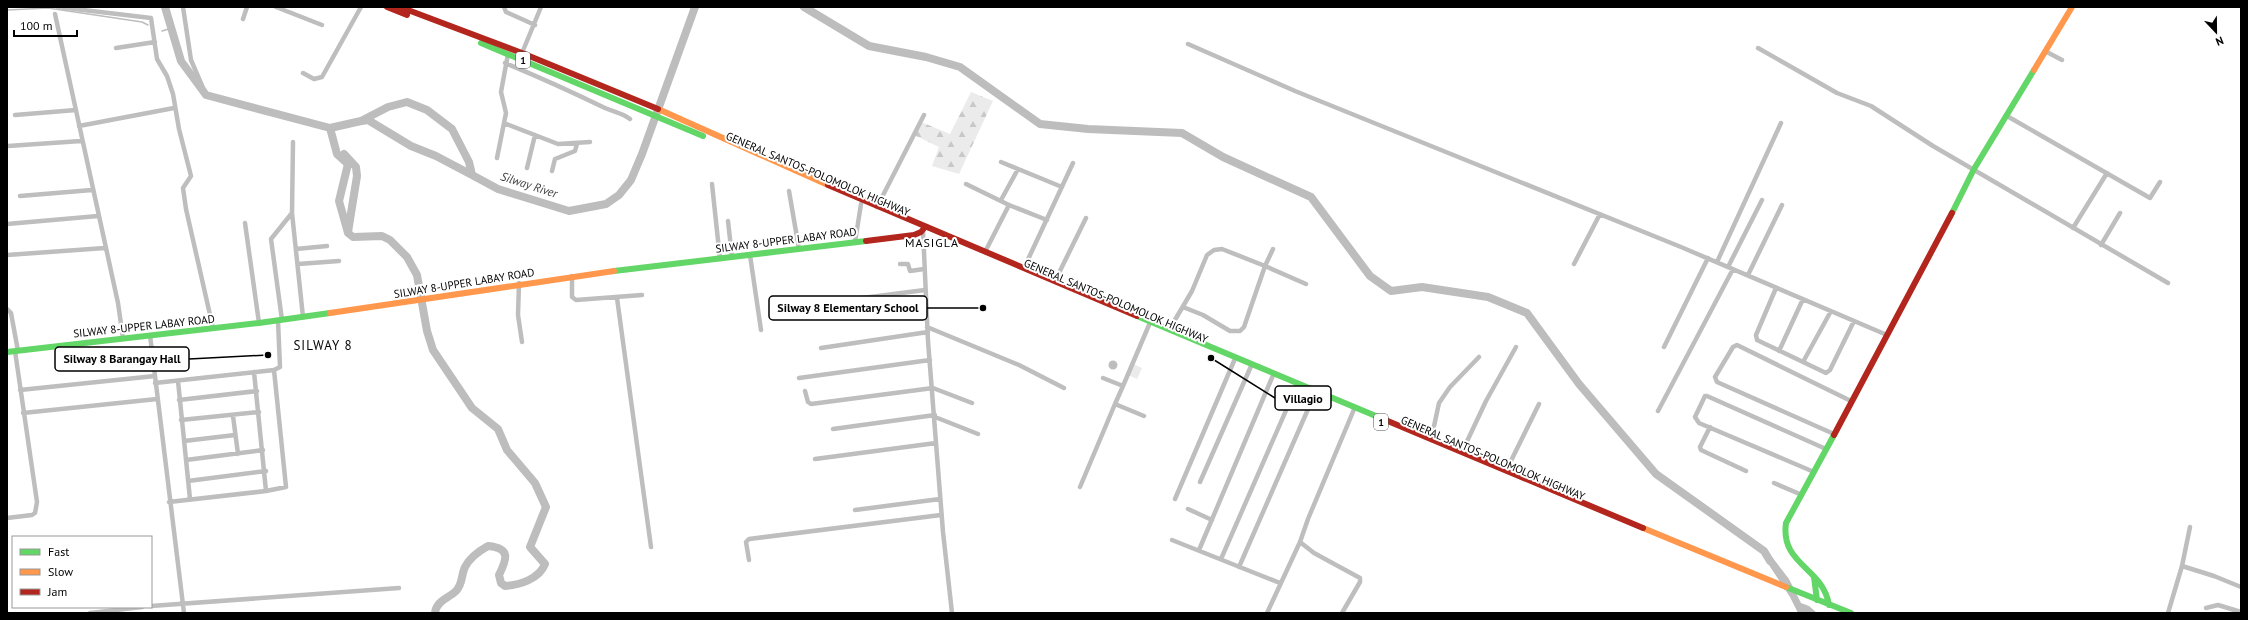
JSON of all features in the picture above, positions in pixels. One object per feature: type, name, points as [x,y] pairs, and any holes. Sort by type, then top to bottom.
[{"type":"main road","name":"1","points":[[387,7],[411,12],[522,53],[877,206],[924,229],[1056,281],[1251,366],[1462,452],[1805,597],[1838,613]]},
{"type":"main road","name":"1","points":[[400,7],[508,54],[646,107]]},
{"type":"main road","points":[[1829,605],[1826,590],[1794,557],[1784,538],[1786,523],[1850,401],[1928,260],[1974,169],[2072,7]]},
{"type":"main road","name":"GENERAL SANTOS-POLOMOLOK HIGHWAY","points":[[673,119],[861,204],[924,229],[1234,361],[1251,366]]},
{"type":"main road","name":"SILWAY 8-UPPER LABAY ROAD","points":[[7,352],[259,323],[430,299],[519,283],[914,235],[924,229]]},
{"type":"main road","name":"GENERAL SANTOS-POLOMOLOK HIGHWAY","points":[[1354,409],[1775,585]]},
{"type":"main road","points":[[1814,577],[1817,600]]},
{"type":"main road","name":"1","points":[[1805,597],[1852,613]]},
{"type":"street","points":[[58,7],[148,17],[153,23],[157,59],[169,82],[191,176],[183,187],[186,209],[213,328]]},
{"type":"street","points":[[243,19],[247,7]]},
{"type":"street","points":[[276,7],[322,25]]},
{"type":"street","points":[[303,73],[314,79],[322,78],[361,7]]},
{"type":"street","points":[[504,7],[506,12],[535,25]]},
{"type":"street","points":[[522,53],[542,7]]},
{"type":"street","points":[[55,14],[124,338]]},
{"type":"street","points":[[116,48],[155,42]]},
{"type":"street","points":[[1188,44],[1295,91],[1708,258],[1887,335]]},
{"type":"street","points":[[1758,48],[1837,92],[1871,106],[1933,146],[2168,283]]},
{"type":"street","points":[[2045,52],[2062,60]]},
{"type":"street","points":[[498,158],[506,113],[501,92],[508,54]]},
{"type":"street","points":[[506,63],[549,81],[607,109],[620,113],[630,119]]},
{"type":"street","points":[[79,126],[174,108]]},
{"type":"street","points":[[15,115],[76,110]]},
{"type":"street","points":[[877,206],[924,115]]},
{"type":"street","points":[[2007,116],[2150,198],[2160,182]]},
{"type":"street","points":[[504,123],[558,144],[590,142]]},
{"type":"street","points":[[1717,262],[1781,123]]},
{"type":"street","points":[[527,168],[534,135]]},
{"type":"street","points":[[8,146],[81,141]]},
{"type":"street","points":[[293,142],[292,213],[303,317]]},
{"type":"street","points":[[552,171],[555,159],[575,151],[577,144]]},
{"type":"street","points":[[1001,162],[1062,186]]},
{"type":"street","points":[[1024,268],[1073,163]]},
{"type":"street","points":[[1001,200],[1018,169]]},
{"type":"street","points":[[2073,228],[2107,173]]},
{"type":"street","points":[[712,184],[720,259]]},
{"type":"street","points":[[966,184],[1009,205],[1047,220]]},
{"type":"street","points":[[20,196],[92,190]]},
{"type":"street","points":[[789,191],[799,249]]},
{"type":"street","points":[[1658,411],[1730,268],[1762,200]]},
{"type":"street","points":[[855,242],[861,204]]},
{"type":"street","points":[[985,252],[1009,205]]},
{"type":"street","points":[[1748,276],[1782,205]]},
{"type":"street","points":[[155,383],[274,370],[281,366],[280,320],[271,239],[292,213]]},
{"type":"street","points":[[2101,245],[2120,213]]},
{"type":"street","points":[[1574,264],[1600,214]]},
{"type":"street","points":[[7,224],[98,216]]},
{"type":"street","points":[[1056,281],[1086,218]]},
{"type":"street","points":[[728,221],[732,257]]},
{"type":"street","points":[[245,223],[259,323]]},
{"type":"street","points":[[924,229],[925,290],[941,515],[952,613]]},
{"type":"street","points":[[296,249],[327,246]]},
{"type":"street","points":[[7,255],[105,248]]},
{"type":"street","points":[[1169,330],[1183,308],[1208,255],[1214,250],[1222,249],[1306,284]]},
{"type":"street","points":[[1183,308],[1207,317],[1230,331],[1240,331],[1244,327],[1265,266],[1273,249]]},
{"type":"street","points":[[750,255],[761,330]]},
{"type":"street","points":[[1664,347],[1708,258]]},
{"type":"street","points":[[298,264],[339,261]]},
{"type":"street","points":[[900,264],[908,264],[910,270],[924,270]]},
{"type":"street","points":[[572,276],[572,297],[576,300],[642,295]]},
{"type":"street","points":[[519,283],[518,315],[522,342]]},
{"type":"street","points":[[1776,288],[1756,337],[1757,341],[1826,373],[1829,372],[1854,321]]},
{"type":"street","points":[[831,302],[925,290]]},
{"type":"street","points":[[618,298],[651,547]]},
{"type":"street","points":[[1779,351],[1803,299]]},
{"type":"street","points":[[7,309],[11,312],[36,509],[32,515],[7,518]]},
{"type":"street","points":[[1804,362],[1831,311]]},
{"type":"street","points":[[1080,487],[1149,325]]},
{"type":"street","points":[[821,348],[928,329],[1019,365],[1064,388]]},
{"type":"street","points":[[150,335],[169,502],[184,613]]},
{"type":"street","points":[[1834,434],[1717,382],[1715,377],[1733,347],[1737,345],[1850,401]]},
{"type":"street","points":[[1462,452],[1483,408],[1516,347]]},
{"type":"street","points":[[1431,440],[1439,403],[1450,387],[1479,357]]},
{"type":"street","points":[[799,378],[930,360]]},
{"type":"street","points":[[1175,499],[1234,361]]},
{"type":"street","points":[[1200,482],[1251,366]]},
{"type":"street","points":[[169,502],[284,489],[287,484],[274,370]]},
{"type":"street","points":[[254,372],[266,471],[266,491]]},
{"type":"street","points":[[1199,550],[1273,375]]},
{"type":"street","points":[[20,390],[155,376]]},
{"type":"street","points":[[1103,378],[1123,386]]},
{"type":"street","points":[[178,381],[190,499]]},
{"type":"street","points":[[1221,559],[1297,385]]},
{"type":"street","points":[[805,391],[808,402],[811,404],[933,388],[972,403]]},
{"type":"street","points":[[179,400],[257,391]]},
{"type":"street","points":[[1239,567],[1316,393]]},
{"type":"street","points":[[1814,472],[1699,423],[1695,417],[1706,396],[1826,449]]},
{"type":"street","points":[[24,413],[157,399]]},
{"type":"street","points":[[1115,404],[1144,416]]},
{"type":"street","points":[[1506,471],[1539,404]]},
{"type":"street","points":[[1267,613],[1300,542],[1308,519],[1354,409]]},
{"type":"street","points":[[182,420],[233,416],[258,412]]},
{"type":"street","points":[[233,416],[238,454]]},
{"type":"street","points":[[833,429],[935,416],[978,434]]},
{"type":"street","points":[[1710,427],[1700,447],[1701,450],[1746,471]]},
{"type":"street","points":[[184,440],[236,435]]},
{"type":"street","points":[[815,459],[936,443]]},
{"type":"street","points":[[186,460],[263,450]]},
{"type":"street","points":[[188,481],[266,471]]},
{"type":"street","points":[[1774,483],[1802,495]]},
{"type":"street","points":[[855,510],[940,499]]},
{"type":"street","points":[[1188,509],[1212,520]]},
{"type":"street","points":[[749,560],[746,542],[749,539],[941,515]]},
{"type":"street","points":[[2168,613],[2182,566],[2190,526]]},
{"type":"street","points":[[1172,540],[1280,584]]},
{"type":"street","points":[[1300,542],[1314,553],[1360,578],[1360,582],[1342,613]]},
{"type":"street","points":[[2182,566],[2214,576],[2241,587]]},
{"type":"street","points":[[152,606],[182,602],[399,588]]},
{"type":"street","points":[[2206,608],[2218,605],[2241,612]]},
{"type":"street","points":[[90,613],[133,608]]},
{"type":"green space","points":[[971,92],[993,101],[959,174],[932,166],[939,147],[914,135],[921,122],[950,134]]},
{"type":"green space","points":[[1133,364],[1142,368],[1137,379],[1128,375]]},
{"type":"shaded area","points":[[1113,360],[1118,365],[1113,370],[1108,365]]},
{"type":"shaded area","points":[[1764,551],[1769,553],[1789,579],[1801,603],[1809,606],[1817,613],[1798,613],[1790,597],[1763,556]]},
{"type":"waterway","name":"Silway River","points":[[165,7],[181,61],[206,95],[330,128],[361,121],[388,107],[407,102],[427,110],[452,129],[469,162],[472,175],[498,189],[569,211],[606,204],[619,195],[631,180],[642,154],[695,7]]},
{"type":"waterway","points":[[183,7],[191,60],[206,95]]},
{"type":"waterway","points":[[804,7],[869,46],[926,57],[960,67],[1040,124],[1088,129],[1182,133],[1223,157],[1311,197],[1370,276],[1391,291],[1422,287],[1488,297],[1527,313],[1579,384],[1656,474],[1764,551],[1770,561]]},
{"type":"waterway","points":[[7,10],[48,8],[142,22],[148,25]]},
{"type":"waterway","points":[[162,31],[172,28]]},
{"type":"waterway","points":[[362,121],[368,120],[411,146],[436,156],[472,175]]},
{"type":"waterway","points":[[330,128],[337,154],[348,164],[339,201],[348,233],[353,237],[382,236],[390,240],[407,257],[417,275],[427,331],[433,350],[472,408],[498,429],[507,450],[535,483],[546,507],[530,547],[545,564],[538,574],[523,583],[505,586],[501,583],[499,575],[504,564],[504,552],[501,549],[488,546],[469,560],[458,588],[438,605],[435,613]]},
{"type":"waterway","points":[[344,154],[356,167],[357,176],[348,232]]},
{"type":"traffic: fast","points":[[481,43],[703,136]]},
{"type":"traffic: fast","points":[[1952,213],[1974,169],[2034,70]]},
{"type":"traffic: fast","points":[[614,271],[866,241]]},
{"type":"traffic: fast","points":[[7,352],[259,323],[330,313]]},
{"type":"traffic: fast","points":[[1137,316],[1383,419]]},
{"type":"traffic: fast","points":[[1829,605],[1825,592],[1819,582],[1795,557],[1789,548],[1786,537],[1786,523],[1834,435]]},
{"type":"traffic: fast","points":[[1814,577],[1817,600]]},
{"type":"traffic: fast","points":[[1786,587],[1851,613]]},
{"type":"traffic: slow","points":[[2034,70],[2072,7]]},
{"type":"traffic: slow","points":[[658,109],[828,185]]},
{"type":"traffic: slow","points":[[330,313],[614,271]]},
{"type":"traffic: slow","points":[[1643,528],[1786,587]]},
{"type":"traffic: jam","points":[[387,7],[407,15]]},
{"type":"traffic: jam","points":[[400,7],[522,53],[658,109]]},
{"type":"traffic: jam","points":[[828,185],[1137,316]]},
{"type":"traffic: jam","points":[[1834,435],[1952,213]]},
{"type":"traffic: jam","points":[[866,241],[914,235],[921,232],[925,227]]},
{"type":"traffic: jam","points":[[1383,419],[1643,528]]},
{"type":"place","name":"Silway 8 Elementary School","points":[[983,308]]},
{"type":"place","name":"Silway 8 Barangay Hall","points":[[268,355]]},
{"type":"place","name":"Villagio","points":[[1211,358]]},
{"type":"district","name":"MASIGLA","points":[[932,243]]},
{"type":"district","name":"SILWAY 8","points":[[323,345]]}]
